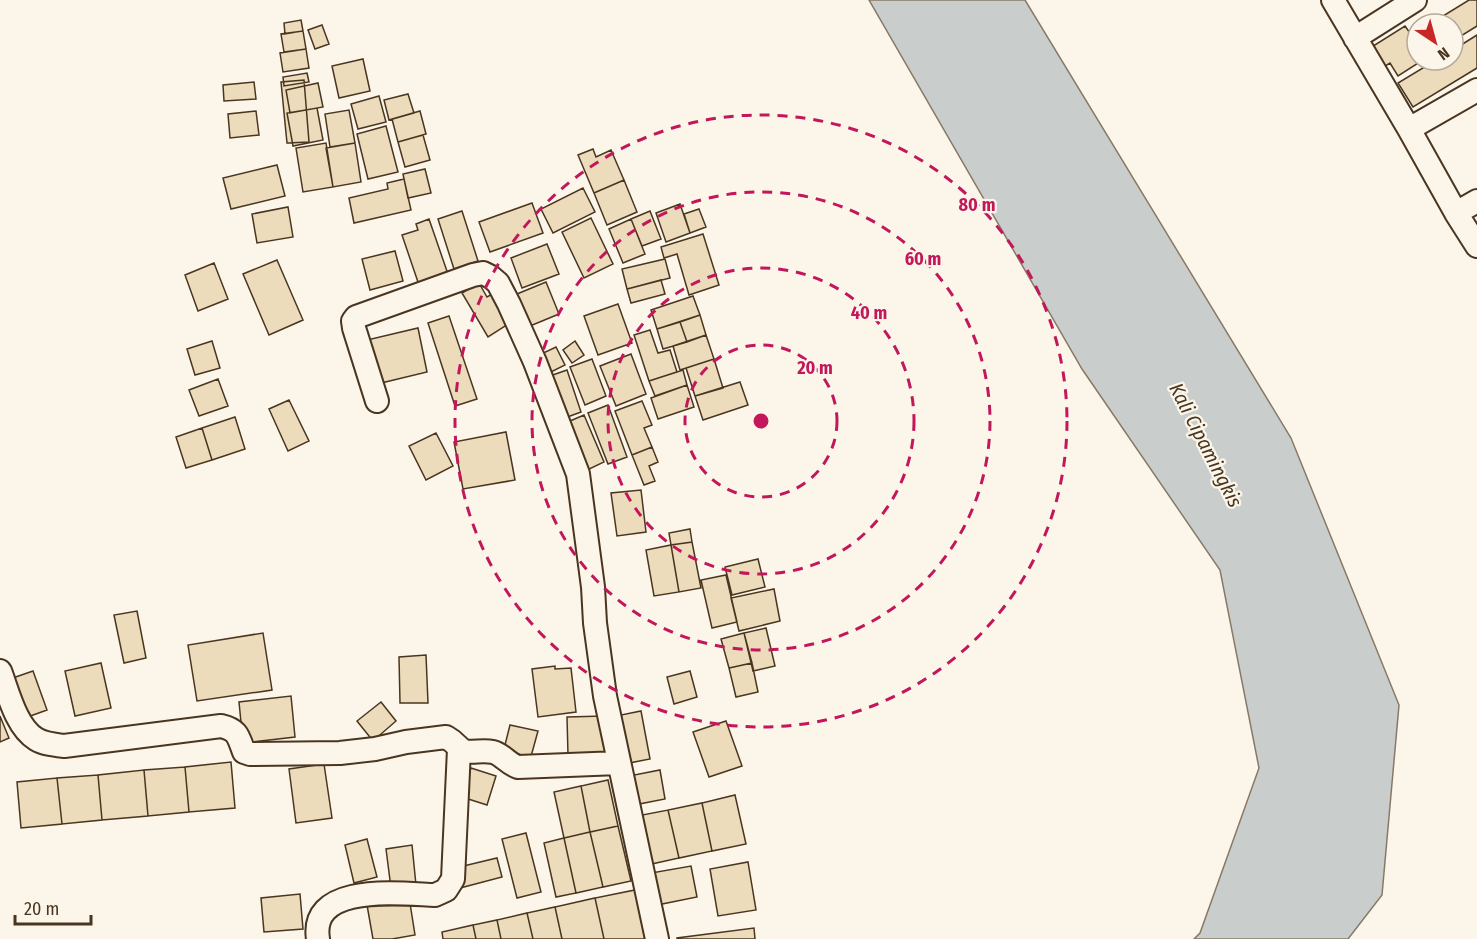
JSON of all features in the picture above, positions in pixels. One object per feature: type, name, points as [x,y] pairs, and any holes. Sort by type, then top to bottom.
[{"type":"street","points":[[1334,0],[1477,246]]},
{"type":"street","points":[[1356,38],[1415,0]]},
{"type":"street","points":[[1409,129],[1477,90]]},
{"type":"street","points":[[1456,213],[1477,201]]},
{"type":"street","points":[[378,401],[354,328],[353,321],[356,318],[473,275],[483,273],[498,283],[535,362],[578,474],[605,696],[657,939]]},
{"type":"street","points":[[0,671],[17,717],[27,731],[36,740],[53,745],[64,746],[221,726],[232,729],[238,736],[244,752],[250,754],[340,753],[446,737],[466,752],[497,753],[518,767],[619,763]]},
{"type":"street","points":[[318,939],[317,930],[322,913],[338,901],[362,894],[435,895],[446,890],[453,879],[459,749]]},
{"type":"water","name":"Kali Cipamingkis","points":[[869,0],[1025,0],[1291,438],[1399,705],[1382,895],[1348,939],[1194,939],[1200,933],[1259,768],[1220,570],[1082,369]]},
{"type":"building","points":[[1469,0],[1477,0],[1477,26],[1465,34],[1465,12],[1450,12]]},
{"type":"building","points":[[301,20],[303,31],[285,34],[284,23]]},
{"type":"building","points":[[322,25],[329,44],[315,49],[308,30]]},
{"type":"building","points":[[1405,26],[1405,72],[1398,76],[1390,63],[1382,68],[1370,48]]},
{"type":"building","points":[[303,31],[306,49],[284,52],[281,34]]},
{"type":"building","points":[[1477,35],[1477,68],[1413,107],[1398,83],[1416,72],[1465,72],[1465,42]]},
{"type":"building","points":[[306,49],[309,68],[283,72],[280,53]]},
{"type":"building","points":[[363,59],[370,91],[339,98],[332,66]]},
{"type":"building","points":[[307,73],[309,82],[284,86],[283,77]]},
{"type":"building","points":[[304,80],[309,142],[287,143],[281,82]]},
{"type":"building","points":[[254,82],[256,99],[224,101],[223,85]]},
{"type":"building","points":[[318,83],[323,107],[290,113],[286,90]]},
{"type":"building","points":[[408,94],[414,113],[389,120],[384,100]]},
{"type":"building","points":[[379,96],[386,122],[358,129],[351,104]]},
{"type":"building","points":[[317,108],[323,140],[293,146],[287,113]]},
{"type":"building","points":[[349,110],[355,143],[330,147],[325,114]]},
{"type":"building","points":[[256,111],[259,135],[230,138],[228,114]]},
{"type":"building","points":[[420,111],[426,134],[398,142],[392,119]]},
{"type":"building","points":[[386,126],[398,172],[368,179],[357,134]]},
{"type":"building","points":[[423,135],[430,160],[405,167],[398,142]]},
{"type":"building","points":[[326,143],[333,187],[303,192],[296,148]]},
{"type":"building","points":[[355,143],[361,182],[333,187],[326,148]]},
{"type":"building","points":[[593,149],[596,157],[611,150],[624,180],[594,193],[578,155]]},
{"type":"building","points":[[277,165],[285,196],[231,209],[223,178]]},
{"type":"building","points":[[425,169],[431,193],[408,198],[403,174]]},
{"type":"building","points":[[404,179],[411,210],[354,223],[349,198],[388,189],[387,183]]},
{"type":"building","points":[[624,180],[637,212],[607,225],[594,193]]},
{"type":"building","points":[[583,188],[595,212],[553,233],[541,209]]},
{"type":"building","points":[[532,203],[543,233],[490,252],[479,222]]},
{"type":"building","points":[[680,204],[690,233],[666,242],[656,213]]},
{"type":"building","points":[[288,207],[293,237],[257,243],[252,214]]},
{"type":"building","points":[[699,209],[706,227],[690,233],[684,214]]},
{"type":"building","points":[[462,211],[478,261],[454,269],[438,219]]},
{"type":"building","points":[[650,211],[661,239],[642,246],[631,219]]},
{"type":"building","points":[[591,218],[613,264],[584,278],[562,232]]},
{"type":"building","points":[[429,219],[449,277],[420,288],[402,235],[418,230],[416,224]]},
{"type":"building","points":[[631,219],[645,254],[623,263],[609,229]]},
{"type":"building","points":[[703,234],[719,285],[689,295],[677,254],[664,258],[661,247]]},
{"type":"building","points":[[547,244],[559,274],[522,288],[511,258]]},
{"type":"building","points":[[395,251],[403,281],[370,290],[362,259]]},
{"type":"building","points":[[665,259],[670,278],[627,289],[622,269]]},
{"type":"building","points":[[277,260],[303,320],[269,335],[243,274]]},
{"type":"building","points":[[214,263],[228,299],[198,311],[185,275]]},
{"type":"building","points":[[661,280],[665,294],[631,303],[627,289]]},
{"type":"building","points":[[546,282],[559,314],[530,326],[517,294]]},
{"type":"building","points":[[479,283],[487,297],[496,292],[513,321],[488,337],[462,293]]},
{"type":"building","points":[[693,296],[700,315],[657,329],[651,310]]},
{"type":"building","points":[[618,304],[632,343],[598,355],[584,316]]},
{"type":"building","points":[[700,315],[706,335],[687,342],[680,322]]},
{"type":"building","points":[[449,316],[477,399],[455,406],[428,323]]},
{"type":"building","points":[[680,322],[687,342],[663,349],[657,329]]},
{"type":"building","points":[[418,328],[427,372],[377,384],[367,340]]},
{"type":"building","points":[[650,330],[658,353],[670,350],[677,372],[649,381],[634,335]]},
{"type":"building","points":[[706,335],[714,359],[680,370],[673,346]]},
{"type":"building","points":[[212,341],[220,368],[195,375],[187,349]]},
{"type":"building","points":[[575,341],[584,355],[572,363],[563,350]]},
{"type":"building","points":[[556,347],[565,365],[547,374],[539,355]]},
{"type":"building","points":[[631,354],[646,394],[616,406],[600,366]]},
{"type":"building","points":[[592,359],[606,396],[585,405],[570,367]]},
{"type":"building","points":[[714,359],[723,388],[695,396],[686,368]]},
{"type":"building","points":[[567,370],[581,412],[562,419],[547,377]]},
{"type":"building","points":[[683,370],[687,385],[655,396],[649,381]]},
{"type":"building","points":[[218,379],[228,406],[199,416],[189,390]]},
{"type":"building","points":[[740,382],[748,405],[703,420],[695,396]]},
{"type":"building","points":[[687,385],[694,407],[658,419],[651,398]]},
{"type":"building","points":[[289,400],[309,441],[288,451],[269,409]]},
{"type":"building","points":[[642,401],[652,425],[644,428],[652,447],[632,455],[615,411]]},
{"type":"building","points":[[608,405],[627,457],[608,464],[588,413]]},
{"type":"building","points":[[584,415],[604,462],[583,472],[563,424]]},
{"type":"building","points":[[235,417],[245,449],[212,460],[202,428]]},
{"type":"building","points":[[202,428],[212,460],[186,468],[176,437]]},
{"type":"building","points":[[506,432],[515,480],[463,489],[454,442]]},
{"type":"building","points":[[436,433],[453,466],[426,480],[409,446]]},
{"type":"building","points":[[652,447],[658,462],[649,466],[655,481],[644,485],[632,455]]},
{"type":"building","points":[[641,490],[646,532],[617,536],[611,493]]},
{"type":"building","points":[[690,529],[692,542],[671,545],[669,533]]},
{"type":"building","points":[[692,542],[701,588],[679,592],[671,545]]},
{"type":"building","points":[[671,545],[679,592],[654,596],[646,550]]},
{"type":"building","points":[[758,559],[765,587],[732,595],[725,567]]},
{"type":"building","points":[[726,575],[737,622],[712,628],[701,580]]},
{"type":"building","points":[[774,589],[780,621],[739,631],[731,598]]},
{"type":"building","points":[[137,611],[146,658],[124,663],[114,615]]},
{"type":"building","points":[[766,628],[775,666],[753,671],[744,633]]},
{"type":"building","points":[[263,633],[272,690],[197,701],[188,645]]},
{"type":"building","points":[[744,633],[752,663],[729,668],[721,639]]},
{"type":"building","points":[[426,655],[428,703],[400,703],[399,657]]},
{"type":"building","points":[[101,663],[111,708],[75,716],[65,671]]},
{"type":"building","points":[[752,663],[758,692],[736,697],[729,668]]},
{"type":"building","points":[[555,666],[555,669],[571,668],[576,712],[538,717],[532,669]]},
{"type":"building","points":[[33,671],[47,710],[22,719],[7,680]]},
{"type":"building","points":[[690,671],[697,697],[674,704],[667,677]]},
{"type":"building","points":[[291,696],[295,737],[243,743],[239,702]]},
{"type":"building","points":[[381,702],[396,721],[373,741],[357,721]]},
{"type":"building","points":[[641,711],[650,759],[629,763],[621,715]]},
{"type":"building","points":[[0,716],[9,738],[0,742]]},
{"type":"building","points":[[604,716],[605,754],[568,755],[567,717]]},
{"type":"building","points":[[726,721],[742,766],[709,777],[693,732]]},
{"type":"building","points":[[510,725],[538,731],[530,760],[503,753]]},
{"type":"building","points":[[231,762],[235,808],[189,812],[185,767]]},
{"type":"building","points":[[324,764],[332,818],[296,823],[289,769]]},
{"type":"building","points":[[185,767],[189,812],[148,816],[144,770]]},
{"type":"building","points":[[471,768],[496,776],[487,805],[462,797]]},
{"type":"building","points":[[144,770],[148,816],[102,820],[98,775]]},
{"type":"building","points":[[660,770],[665,799],[634,805],[629,776]]},
{"type":"building","points":[[98,775],[102,820],[62,824],[57,778]]},
{"type":"building","points":[[57,778],[62,824],[21,828],[17,782]]},
{"type":"building","points":[[608,780],[618,826],[590,832],[581,786]]},
{"type":"building","points":[[581,786],[590,832],[564,838],[554,792]]},
{"type":"building","points":[[735,795],[746,844],[712,851],[702,803]]},
{"type":"building","points":[[702,803],[712,851],[679,858],[668,810]]},
{"type":"building","points":[[668,810],[679,858],[647,865],[637,816]]},
{"type":"building","points":[[618,826],[631,881],[603,887],[590,832]]},
{"type":"building","points":[[590,832],[603,887],[576,893],[564,838]]},
{"type":"building","points":[[526,833],[541,892],[517,898],[502,839]]},
{"type":"building","points":[[564,838],[576,893],[556,897],[544,843]]},
{"type":"building","points":[[367,839],[377,877],[354,883],[345,845]]},
{"type":"building","points":[[412,845],[416,885],[391,888],[386,849]]},
{"type":"building","points":[[497,858],[502,877],[460,888],[455,868]]},
{"type":"building","points":[[748,862],[756,910],[718,916],[710,869]]},
{"type":"building","points":[[691,866],[697,897],[657,905],[651,873]]},
{"type":"building","points":[[635,890],[645,939],[604,939],[595,898]]},
{"type":"building","points":[[300,894],[303,929],[264,932],[261,898]]},
{"type":"building","points":[[409,897],[415,935],[392,939],[373,939],[367,905]]},
{"type":"building","points":[[595,898],[604,939],[562,939],[555,907]]},
{"type":"building","points":[[555,907],[562,939],[533,939],[527,913]]},
{"type":"building","points":[[527,913],[533,939],[501,939],[497,920]]},
{"type":"building","points":[[497,920],[501,939],[476,939],[473,925]]},
{"type":"building","points":[[473,925],[476,939],[443,939],[442,932]]},
{"type":"building","points":[[754,928],[755,939],[677,939],[677,938]]}]
